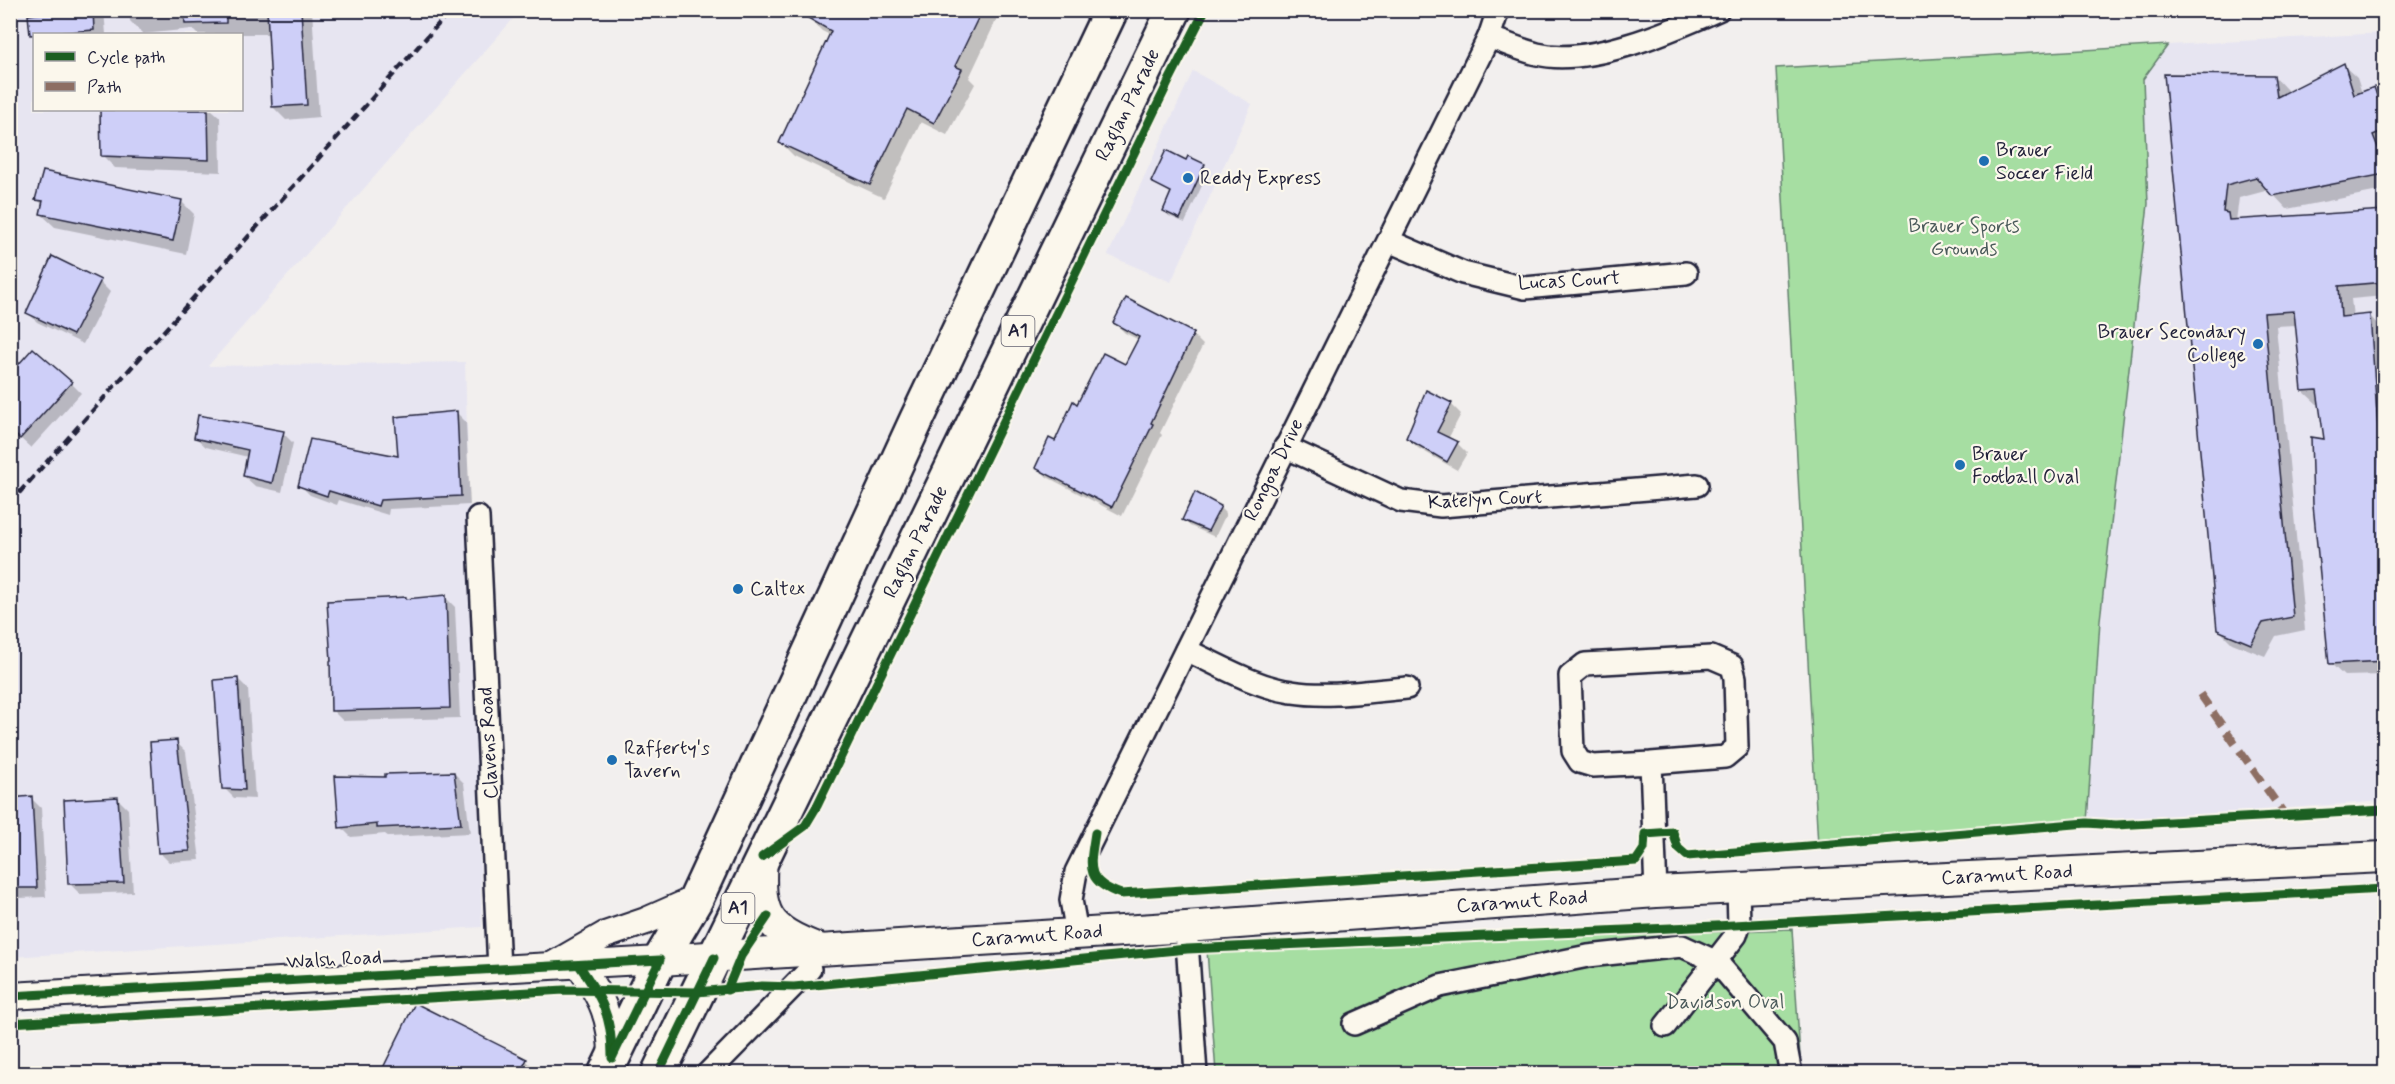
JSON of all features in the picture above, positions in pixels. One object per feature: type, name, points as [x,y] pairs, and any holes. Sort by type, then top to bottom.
[{"type":"highway","name":"A1","points":[[608,1066],[660,960],[696,898],[916,421],[1111,10]]},
{"type":"highway","name":"Raglan Parade","points":[[658,1074],[1174,10]]},
{"type":"main road","points":[[762,857],[761,895],[773,924],[816,960]]},
{"type":"main road","name":"Caramut Road","points":[[660,960],[714,958],[816,960],[1077,933],[1656,892],[2385,857]]},
{"type":"street","name":"Rongoa Drive","points":[[1077,933],[1071,900],[1076,872],[1489,38],[1498,10]]},
{"type":"street","points":[[1489,38],[1538,55],[1573,57],[1611,49],[1682,26],[1718,10]]},
{"type":"street","name":"Lucas Court","points":[[1389,241],[1463,273],[1525,288],[1686,273]]},
{"type":"street","name":"Katelyn Court","points":[[1285,447],[1401,501],[1441,506],[1697,485]]},
{"type":"street","name":"Clavens Road","points":[[478,517],[499,969]]},
{"type":"street","points":[[1186,650],[1259,683],[1291,692],[1323,694],[1407,688]]},
{"type":"street","points":[[1711,657],[1732,666],[1735,678],[1737,747],[1725,757],[1651,763],[1593,766],[1580,762],[1573,751],[1570,676],[1585,664],[1711,657]]},
{"type":"street","points":[[1651,763],[1656,892]]},
{"type":"street","points":[[1665,1026],[1736,936],[1739,925],[1738,888]]},
{"type":"street","points":[[550,967],[605,935],[646,921],[696,898]]},
{"type":"street","points":[[1186,927],[1196,1074]]},
{"type":"street","points":[[1354,1024],[1440,986],[1588,956],[1682,946],[1717,962],[1785,1042],[1791,1074]]},
{"type":"street","name":"Walsh Road","points":[[10,996],[660,960]]},
{"type":"street","points":[[707,1074],[816,960]]},
{"type":"street","points":[[579,965],[606,1009],[611,1031],[608,1066]]},
{"type":"shaded area","points":[[11,11],[520,11],[208,366],[465,362],[482,927],[11,957]]},
{"type":"shaded area","name":"Brauer Secondary College","points":[[2384,33],[2384,801],[2088,823],[2094,686],[2148,204],[2143,79],[2168,45]]},
{"type":"shaded area","points":[[1193,71],[1252,104],[1171,282],[1108,255]]},
{"type":"green space","name":"Brauer Sports Grounds","points":[[2168,45],[2143,79],[2148,204],[2100,620],[2087,823],[1818,846],[1776,68]]},
{"type":"green space","name":"Davidson Oval","points":[[1792,929],[1801,1073],[1216,1073],[1207,950]]},
{"type":"building","points":[[93,10],[94,30],[30,35],[28,15]]},
{"type":"building","points":[[184,10],[226,10],[226,23],[185,24]]},
{"type":"building","points":[[267,10],[301,10],[307,105],[272,107]]},
{"type":"building","points":[[794,10],[982,10],[955,66],[962,69],[934,123],[907,109],[870,185],[779,143],[831,31]]},
{"type":"building","points":[[2344,63],[2354,95],[2374,87],[2385,119],[2385,130],[2373,135],[2385,165],[2385,174],[2272,196],[2256,177],[2226,185],[2223,212],[2228,213],[2229,220],[2385,210],[2385,282],[2339,286],[2341,317],[2370,314],[2385,529],[2385,661],[2329,664],[2313,505],[2311,437],[2324,439],[2317,390],[2302,391],[2294,311],[2264,313],[2293,617],[2263,623],[2251,644],[2217,630],[2164,74],[2274,75],[2277,97]]},
{"type":"building","points":[[100,111],[208,111],[209,160],[101,156]]},
{"type":"building","points":[[1166,150],[1186,160],[1188,156],[1205,164],[1180,219],[1163,211],[1171,192],[1151,182]]},
{"type":"building","points":[[43,171],[182,200],[173,241],[40,214],[43,201],[35,200]]},
{"type":"building","points":[[52,256],[101,280],[73,335],[26,313]]},
{"type":"building","points":[[1126,298],[1194,333],[1112,507],[1035,468],[1049,438],[1055,441],[1073,401],[1077,404],[1103,353],[1125,364],[1139,337],[1113,323]]},
{"type":"building","points":[[33,348],[72,382],[20,439],[10,430],[10,374]]},
{"type":"building","points":[[1426,390],[1452,403],[1437,432],[1458,442],[1447,462],[1406,438]]},
{"type":"building","points":[[457,411],[461,496],[380,500],[378,506],[329,491],[327,496],[298,486],[310,439],[398,456],[395,417]]},
{"type":"building","points":[[198,415],[284,431],[272,483],[243,476],[248,450],[194,438]]},
{"type":"building","points":[[1195,492],[1221,506],[1208,531],[1182,520]]},
{"type":"building","points":[[446,595],[450,708],[331,711],[331,661],[327,601],[406,597],[406,599]]},
{"type":"building","points":[[238,678],[245,790],[222,789],[214,680]]},
{"type":"building","points":[[177,740],[190,851],[158,853],[150,742]]},
{"type":"building","points":[[454,772],[461,824],[377,828],[377,824],[339,828],[335,776],[385,777],[385,774]]},
{"type":"building","points":[[32,796],[37,888],[10,888],[10,798]]},
{"type":"building","points":[[118,797],[124,883],[68,884],[64,800]]},
{"type":"building","points":[[415,1003],[527,1059],[519,1074],[380,1074]]},
{"type":"railway","points":[[10,503],[451,10]]},
{"type":"marked path","points":[[2200,694],[2285,815]]},
{"type":"cycle path","points":[[762,857],[805,826],[817,806],[1205,10]]},
{"type":"cycle path","points":[[1095,833],[1092,871],[1101,884],[1121,894],[1636,861],[1644,849],[1645,834],[1673,832],[1678,848],[1687,856],[2087,823],[2116,825],[2384,810]]},
{"type":"cycle path","points":[[10,1023],[564,990],[697,992],[762,986],[794,987],[1187,949],[1716,926],[2384,889]]},
{"type":"cycle path","points":[[727,990],[741,956],[768,916]]},
{"type":"cycle path","points":[[658,1074],[714,958]]},
{"type":"cycle path","points":[[10,996],[660,960],[612,1058]]},
{"type":"cycle path","points":[[579,965],[604,1007],[610,1029],[612,1055]]},
{"type":"place","name":"Brauer Soccer Field","points":[[1984,161]]},
{"type":"place","name":"Reddy Express","points":[[1188,178]]},
{"type":"place","name":"Brauer Secondary College","points":[[2258,344]]},
{"type":"place","name":"Brauer Football Oval","points":[[1960,465]]},
{"type":"place","name":"Caltex","points":[[738,589]]},
{"type":"place","name":"Rafferty's Tavern","points":[[612,760]]}]
